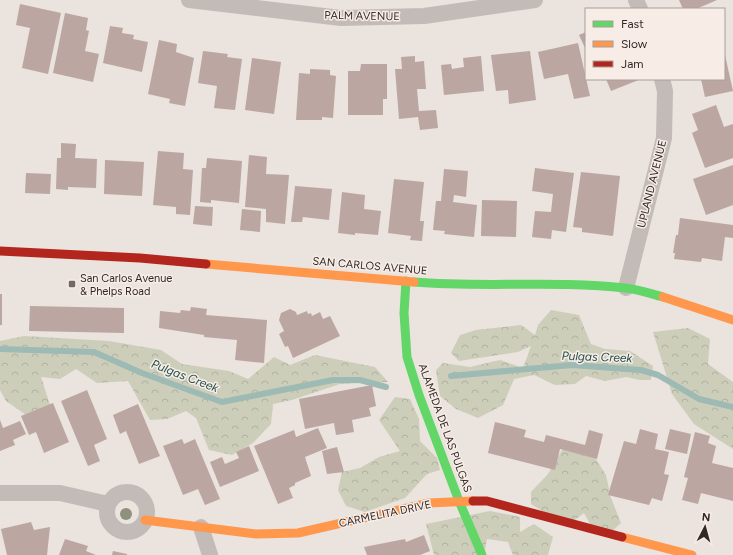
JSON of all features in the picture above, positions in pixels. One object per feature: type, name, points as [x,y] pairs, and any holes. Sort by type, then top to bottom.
[{"type":"main road","name":"SAN CARLOS AVENUE","points":[[0,251],[140,258],[440,284],[567,284],[626,288],[676,300],[733,320]]},
{"type":"main road","name":"ALAMEDA DE LAS PULGAS","points":[[406,281],[404,313],[407,357],[419,395],[459,501],[482,555]]},
{"type":"main road","name":"CARMELITA DRIVE","points":[[145,520],[256,534],[298,533],[428,503],[487,501],[692,555]]},
{"type":"street","name":"PALM AVENUE","points":[[189,0],[341,18],[424,16],[535,0]]},
{"type":"street","name":"UPLAND AVENUE","points":[[626,288],[664,138],[665,91],[662,80]]},
{"type":"street","points":[[122,492],[134,493],[144,502],[146,507],[145,520],[136,530],[129,532],[116,529],[107,518],[108,504],[111,499],[122,492]]},
{"type":"street","points":[[0,493],[60,493],[108,504]]},
{"type":"street","points":[[201,527],[210,555]]},
{"type":"green space","points":[[551,310],[579,315],[591,344],[605,349],[630,351],[653,366],[651,380],[640,380],[626,377],[605,381],[586,376],[575,384],[555,385],[534,375],[514,379],[503,405],[478,418],[456,409],[440,396],[436,370],[443,363],[470,367],[500,360],[523,368],[531,346],[518,352],[459,361],[451,353],[460,335],[476,330],[521,325],[535,335],[538,325]]},
{"type":"green space","points":[[688,328],[710,339],[708,364],[733,382],[733,449],[694,424],[672,394],[653,332]]},
{"type":"green space","points":[[24,336],[109,341],[161,350],[182,364],[229,371],[248,379],[274,357],[290,365],[315,355],[375,367],[388,382],[340,384],[292,400],[273,404],[271,424],[253,443],[232,455],[209,450],[196,418],[186,411],[167,419],[150,420],[128,381],[97,383],[76,369],[60,379],[41,377],[52,411],[29,417],[6,401],[0,390],[0,341]]},
{"type":"green space","points":[[395,397],[410,399],[419,419],[420,441],[437,458],[440,470],[427,474],[405,498],[365,512],[346,506],[338,490],[342,472],[360,468],[379,457],[400,451],[379,420]]},
{"type":"green space","points":[[565,445],[590,450],[606,475],[611,498],[621,523],[607,536],[595,533],[584,513],[567,526],[531,504],[531,492],[548,474]]},
{"type":"green space","points":[[490,511],[520,517],[520,532],[534,524],[553,537],[548,555],[513,555],[508,542],[487,539],[484,555],[434,555],[426,524]]},
{"type":"building","points":[[679,0],[717,0],[698,8],[683,8]]},
{"type":"building","points":[[20,4],[61,13],[48,74],[22,68],[30,28],[16,25]]},
{"type":"building","points":[[65,13],[88,18],[86,30],[89,31],[85,51],[99,54],[93,82],[53,73]]},
{"type":"building","points":[[110,26],[123,28],[122,33],[134,35],[133,39],[148,42],[142,72],[103,63]]},
{"type":"building","points":[[585,32],[585,48],[579,35]]},
{"type":"building","points":[[159,40],[177,44],[176,52],[194,58],[185,106],[169,103],[170,99],[148,94]]},
{"type":"building","points":[[578,43],[585,80],[586,80],[590,96],[574,99],[568,74],[544,79],[538,52]]},
{"type":"building","points":[[203,51],[228,54],[227,57],[242,59],[235,110],[214,108],[217,86],[198,83]]},
{"type":"building","points":[[530,51],[536,100],[509,104],[508,90],[496,91],[491,55]]},
{"type":"building","points":[[725,55],[733,91],[705,97],[701,80],[725,80]]},
{"type":"building","points":[[415,56],[415,62],[424,61],[426,89],[417,89],[419,111],[436,110],[438,128],[420,130],[418,117],[399,119],[395,69],[402,69],[401,57]]},
{"type":"building","points":[[481,56],[484,91],[444,95],[441,65],[451,64],[452,69],[464,67],[463,58]]},
{"type":"building","points":[[252,58],[281,62],[274,114],[245,110]]},
{"type":"building","points":[[361,64],[387,64],[387,99],[383,99],[383,115],[348,115],[348,71],[360,71]]},
{"type":"building","points":[[310,69],[330,70],[330,75],[336,76],[333,118],[322,117],[322,120],[296,120],[299,73],[310,74]]},
{"type":"building","points":[[606,80],[638,80],[611,91]]},
{"type":"building","points":[[716,105],[724,127],[733,124],[733,158],[705,168],[692,133],[698,130],[692,114]]},
{"type":"building","points":[[61,143],[76,144],[75,158],[97,159],[96,188],[68,187],[68,190],[56,189],[57,158],[61,158]]},
{"type":"building","points":[[158,151],[184,153],[183,169],[193,170],[190,215],[176,214],[176,207],[153,205]]},
{"type":"building","points":[[249,155],[267,157],[266,174],[289,175],[285,224],[266,222],[266,209],[245,207]]},
{"type":"building","points":[[207,158],[242,161],[239,203],[211,200],[211,203],[200,202],[202,168],[206,168]]},
{"type":"building","points":[[105,160],[144,162],[142,196],[104,194]]},
{"type":"building","points":[[733,165],[733,205],[706,215],[693,179]]},
{"type":"building","points":[[535,168],[574,173],[566,232],[552,230],[551,239],[532,237],[535,211],[551,212],[553,194],[532,191]]},
{"type":"building","points":[[444,169],[468,171],[466,197],[454,195],[453,202],[477,205],[474,237],[444,234],[445,231],[433,230],[436,201],[441,201]]},
{"type":"building","points":[[581,172],[620,176],[613,236],[582,232],[582,228],[573,227]]},
{"type":"building","points":[[26,173],[51,174],[50,194],[25,193]]},
{"type":"building","points":[[394,179],[424,182],[420,221],[424,221],[422,241],[410,240],[411,236],[388,233]]},
{"type":"building","points":[[295,186],[332,189],[329,220],[303,217],[302,222],[291,222]]},
{"type":"building","points":[[342,192],[365,195],[364,209],[381,211],[378,235],[338,233]]},
{"type":"building","points":[[482,200],[517,201],[516,237],[481,236]]},
{"type":"building","points":[[195,206],[213,207],[212,226],[193,224]]},
{"type":"building","points":[[242,209],[261,211],[260,232],[240,230]]},
{"type":"building","points":[[680,218],[733,225],[733,238],[725,237],[722,261],[702,258],[701,262],[674,259],[675,253],[673,253],[676,235],[678,235]]},
{"type":"building","points":[[0,294],[2,294],[2,325],[0,325]]},
{"type":"building","points":[[30,306],[124,308],[124,333],[29,331]]},
{"type":"building","points":[[191,307],[207,309],[206,315],[267,320],[264,363],[235,360],[237,340],[204,337],[204,335],[159,328],[160,311],[180,313],[181,310],[190,311]]},
{"type":"building","points":[[290,309],[296,312],[297,315],[307,311],[308,314],[311,313],[312,316],[320,312],[323,319],[330,316],[340,336],[293,358],[288,346],[285,347],[279,334],[284,331],[279,320],[281,313]]},
{"type":"building","points":[[372,385],[376,406],[369,408],[371,416],[352,420],[354,432],[336,435],[334,423],[305,429],[299,399]]},
{"type":"building","points":[[87,390],[107,439],[94,445],[100,461],[88,466],[61,401]]},
{"type":"building","points":[[53,403],[69,442],[44,453],[36,432],[29,435],[21,416]]},
{"type":"building","points":[[138,404],[160,456],[139,464],[126,431],[120,434],[113,415]]},
{"type":"building","points":[[0,420],[3,428],[20,421],[26,434],[13,440],[15,445],[0,451]]},
{"type":"building","points":[[495,422],[526,430],[524,437],[544,442],[546,435],[585,445],[589,430],[603,434],[597,459],[560,449],[555,470],[488,453]]},
{"type":"building","points":[[318,428],[327,448],[305,457],[311,476],[295,483],[295,485],[289,488],[293,498],[278,504],[254,446],[294,430],[296,437]]},
{"type":"building","points":[[640,429],[658,434],[655,449],[669,452],[664,474],[669,475],[662,501],[652,498],[649,505],[608,495],[624,441],[636,444]]},
{"type":"building","points":[[670,429],[691,434],[687,454],[665,449]]},
{"type":"building","points":[[695,432],[710,436],[708,443],[716,446],[712,463],[733,468],[733,501],[701,493],[698,504],[682,500],[688,478],[684,477]]},
{"type":"building","points":[[182,439],[184,444],[195,439],[220,499],[205,505],[198,489],[183,495],[163,446]]},
{"type":"building","points":[[249,446],[259,471],[220,487],[210,462],[222,457],[225,464],[239,458],[236,452]]},
{"type":"building","points":[[337,447],[344,472],[327,474],[322,451]]},
{"type":"building","points":[[31,522],[34,530],[50,527],[47,555],[7,555],[1,529]]},
{"type":"building","points":[[424,535],[430,551],[420,555],[367,555],[364,547],[405,539],[406,542]]},
{"type":"building","points":[[65,539],[88,546],[86,551],[96,555],[59,555]]},
{"type":"building","points":[[113,551],[127,554],[127,555],[112,555]]},
{"type":"waterway","name":"Pulgas Creek","points":[[0,349],[94,352],[142,373],[222,402],[333,380],[360,380],[386,387]]},
{"type":"waterway","name":"Pulgas Creek","points":[[451,376],[572,365],[641,370],[658,375],[699,399],[733,407]]},
{"type":"traffic: fast","points":[[406,281],[404,313],[407,357],[419,395],[459,501],[482,555]]},
{"type":"traffic: fast","points":[[414,282],[440,284],[546,284],[599,286],[640,290],[663,297]]},
{"type":"traffic: slow","points":[[206,264],[414,282]]},
{"type":"traffic: slow","points":[[663,297],[733,320]]},
{"type":"traffic: slow","points":[[145,520],[256,534],[298,533],[429,503],[473,501]]},
{"type":"traffic: slow","points":[[622,537],[692,555]]},
{"type":"traffic: jam","points":[[0,251],[140,258],[206,264]]},
{"type":"traffic: jam","points":[[473,501],[487,501],[622,537]]},
{"type":"place","name":"San Carlos Avenue & Phelps Road","points":[[72,284]]}]
